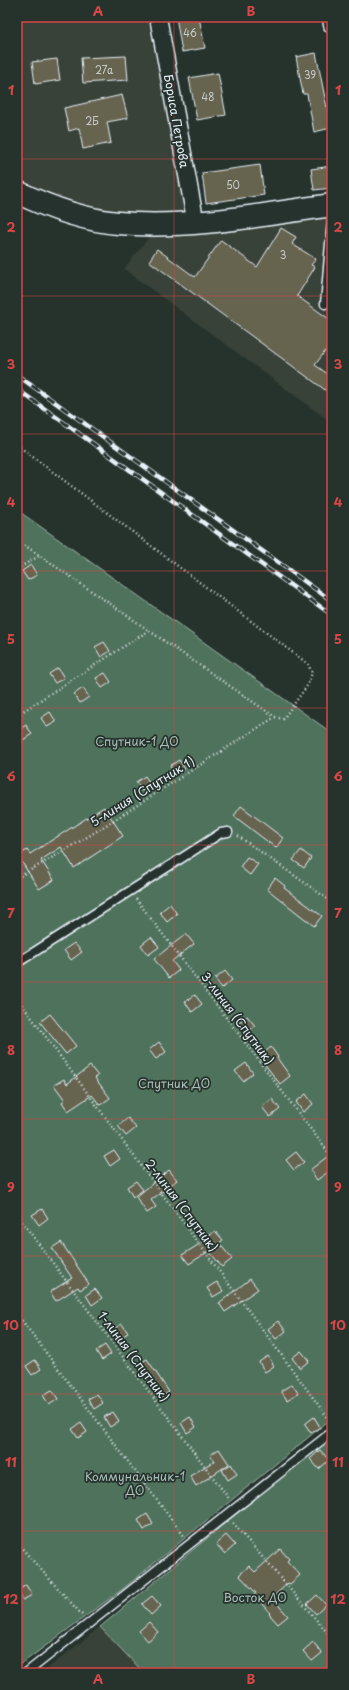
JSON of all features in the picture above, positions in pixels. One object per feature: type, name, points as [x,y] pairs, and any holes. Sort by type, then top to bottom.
[{"type":"street","name":"Бориса Петрова","points":[[158,17],[196,224]]},
{"type":"street","points":[[331,17],[332,24]]},
{"type":"street","points":[[17,192],[57,209],[86,218],[118,223],[196,224],[332,205]]},
{"type":"lane","points":[[325,304],[332,219]]},
{"type":"lane","points":[[17,963],[221,833],[228,832]]},
{"type":"lane","points":[[26,1673],[228,1516],[332,1432]]},
{"type":"path","name":"5-линия (Спутник 1)","points":[[17,445],[308,664],[312,673],[307,686],[283,719],[275,718],[89,836],[17,878]]},
{"type":"path","points":[[17,540],[275,718]]},
{"type":"path","points":[[17,569],[39,556]]},
{"type":"path","points":[[17,715],[148,630]]},
{"type":"path","points":[[228,832],[245,840],[332,902]]},
{"type":"path","name":"3-линия (Спутник)","points":[[130,890],[332,1157]]},
{"type":"path","name":"2-линия (Спутник)","points":[[17,998],[332,1423]]},
{"type":"path","name":"1-линия (Спутник)","points":[[17,1215],[236,1509]]},
{"type":"path","points":[[17,1314],[191,1545]]},
{"type":"path","points":[[228,1516],[332,1638]]},
{"type":"path","points":[[17,1543],[90,1624]]},
{"type":"shaded area","points":[[17,17],[148,17],[186,216],[123,214],[60,201],[17,184]]},
{"type":"shaded area","points":[[332,217],[332,423],[124,269],[150,236],[205,234]]},
{"type":"shaded area","points":[[100,1627],[144,1673],[42,1673]]},
{"type":"green space","points":[[17,510],[332,733],[332,1418],[124,1588],[17,1667]]},
{"type":"green space","name":"Восток ДО","points":[[332,1431],[332,1673],[185,1673],[182,1669],[177,1673],[144,1673],[100,1627],[241,1510]]},
{"type":"building","points":[[176,17],[199,17],[205,48],[182,52]]},
{"type":"building","points":[[316,53],[331,128],[314,132],[307,94],[303,94],[296,57]]},
{"type":"building","points":[[126,56],[128,80],[83,83],[81,58]]},
{"type":"building","points":[[57,59],[60,80],[35,84],[32,62]]},
{"type":"building","points":[[218,73],[226,115],[197,120],[189,78]]},
{"type":"building","points":[[122,95],[128,118],[107,122],[111,143],[83,149],[79,128],[69,131],[64,108]]},
{"type":"building","points":[[260,165],[264,195],[206,203],[202,173]]},
{"type":"building","points":[[332,166],[332,188],[314,190],[311,169]]},
{"type":"building","points":[[281,228],[296,237],[292,244],[316,259],[311,265],[315,267],[297,296],[332,321],[332,342],[315,365],[332,377],[332,395],[149,261],[157,249],[195,277],[221,240],[257,267]]},
{"type":"building","points":[[31,565],[37,575],[28,580],[22,571]]},
{"type":"building","points":[[104,642],[110,651],[101,657],[95,647]]},
{"type":"building","points":[[58,668],[64,678],[55,683],[49,674]]},
{"type":"building","points":[[105,673],[111,682],[102,688],[96,678]]},
{"type":"building","points":[[83,688],[89,697],[80,703],[74,694]]},
{"type":"building","points":[[50,712],[56,722],[47,727],[41,718]]},
{"type":"building","points":[[26,725],[32,734],[23,740],[17,731]]},
{"type":"building","points":[[179,760],[185,769],[176,775],[170,766]]},
{"type":"building","points":[[145,776],[151,785],[142,791],[136,782]]},
{"type":"building","points":[[241,806],[283,838],[276,848],[234,816]]},
{"type":"building","points":[[104,807],[123,836],[74,868],[61,847],[41,860],[54,880],[39,889],[18,856],[27,850],[30,854]]},
{"type":"building","points":[[301,850],[311,858],[304,868],[293,860]]},
{"type":"building","points":[[247,857],[258,864],[250,875],[240,867]]},
{"type":"building","points":[[275,878],[285,886],[284,888],[322,916],[314,926],[267,889]]},
{"type":"building","points":[[170,904],[177,914],[167,922],[160,912]]},
{"type":"building","points":[[186,934],[194,944],[172,961],[179,970],[169,978],[154,959]]},
{"type":"building","points":[[151,937],[159,947],[148,955],[141,945]]},
{"type":"building","points":[[74,943],[82,952],[71,960],[64,950]]},
{"type":"building","points":[[225,971],[232,980],[222,988],[215,979]]},
{"type":"building","points":[[195,995],[202,1004],[192,1012],[185,1002]]},
{"type":"building","points":[[50,1014],[76,1046],[66,1054],[40,1022]]},
{"type":"building","points":[[247,1016],[255,1026],[245,1034],[237,1024]]},
{"type":"building","points":[[159,1042],[166,1052],[156,1059],[149,1050]]},
{"type":"building","points":[[271,1047],[290,1076],[280,1084],[259,1057]]},
{"type":"building","points":[[246,1063],[253,1073],[243,1081],[235,1071]]},
{"type":"building","points":[[90,1066],[98,1076],[95,1078],[110,1098],[100,1105],[92,1095],[68,1111],[62,1102],[65,1100],[54,1085],[64,1079],[67,1084]]},
{"type":"building","points":[[306,1094],[313,1104],[303,1112],[296,1102]]},
{"type":"building","points":[[272,1099],[280,1109],[270,1117],[262,1107]]},
{"type":"building","points":[[128,1118],[136,1128],[126,1136],[118,1126]]},
{"type":"building","points":[[114,1150],[120,1159],[110,1166],[104,1156]]},
{"type":"building","points":[[296,1152],[304,1162],[294,1170],[286,1160]]},
{"type":"building","points":[[332,1153],[332,1169],[317,1180],[310,1170]]},
{"type":"building","points":[[169,1170],[177,1180],[151,1200],[156,1207],[147,1213],[136,1197]]},
{"type":"building","points":[[136,1181],[143,1190],[133,1197],[127,1187]]},
{"type":"building","points":[[42,1209],[48,1218],[39,1225],[32,1215]]},
{"type":"building","points":[[215,1231],[223,1240],[219,1243],[232,1259],[222,1267],[209,1251],[189,1264],[182,1255],[206,1240],[205,1239]]},
{"type":"building","points":[[61,1242],[89,1284],[80,1290],[78,1287],[56,1301],[50,1292],[72,1278],[52,1248]]},
{"type":"building","points":[[250,1279],[258,1289],[225,1312],[219,1303]]},
{"type":"building","points":[[217,1282],[223,1291],[213,1297],[207,1288]]},
{"type":"building","points":[[95,1289],[102,1298],[92,1305],[86,1295]]},
{"type":"building","points":[[278,1321],[286,1331],[276,1339],[268,1329]]},
{"type":"building","points":[[122,1324],[128,1333],[118,1339],[112,1330]]},
{"type":"building","points":[[105,1345],[111,1354],[102,1360],[96,1351]]},
{"type":"building","points":[[301,1351],[309,1361],[300,1368],[292,1358]]},
{"type":"building","points":[[268,1356],[274,1366],[265,1372],[259,1362]]},
{"type":"building","points":[[147,1359],[169,1392],[160,1398],[137,1365]]},
{"type":"building","points":[[35,1360],[41,1369],[32,1375],[26,1366]]},
{"type":"building","points":[[292,1384],[298,1393],[287,1400],[281,1391]]},
{"type":"building","points":[[52,1390],[58,1399],[49,1405],[43,1395]]},
{"type":"building","points":[[97,1394],[103,1403],[94,1409],[88,1399]]},
{"type":"building","points":[[113,1412],[119,1421],[110,1427],[104,1417]]},
{"type":"building","points":[[190,1417],[196,1427],[187,1433],[181,1423]]},
{"type":"building","points":[[314,1417],[320,1427],[311,1433],[305,1424]]},
{"type":"building","points":[[81,1423],[87,1432],[78,1438],[72,1429]]},
{"type":"building","points":[[219,1449],[229,1464],[196,1486],[190,1476],[214,1461],[210,1455]]},
{"type":"building","points":[[320,1450],[329,1460],[319,1469],[310,1459]]},
{"type":"building","points":[[231,1464],[237,1474],[228,1480],[222,1470]]},
{"type":"building","points":[[147,1514],[153,1524],[144,1530],[138,1520]]},
{"type":"building","points":[[226,1535],[235,1545],[225,1554],[216,1544]]},
{"type":"building","points":[[280,1549],[289,1559],[287,1561],[300,1575],[290,1584],[288,1583],[272,1598],[288,1616],[278,1624],[254,1595],[256,1593],[239,1575],[249,1566],[255,1572]]},
{"type":"building","points":[[26,1585],[32,1595],[23,1600],[17,1591]]},
{"type":"building","points":[[317,1595],[326,1605],[316,1614],[307,1604]]},
{"type":"building","points":[[152,1596],[161,1606],[151,1615],[142,1604]]},
{"type":"building","points":[[149,1622],[158,1632],[148,1641],[139,1631]]},
{"type":"building","points":[[313,1642],[322,1653],[312,1661],[303,1651]]},
{"type":"railway","points":[[17,375],[332,601]]},
{"type":"railway","points":[[17,389],[332,615]]},
{"type":"park label","name":"Спутник-1 ДО","points":[[137,741]]},
{"type":"park label","name":"Спутник ДО","points":[[174,1083]]},
{"type":"park label","name":"Коммунальник-1 ДО","points":[[135,1483]]}]
